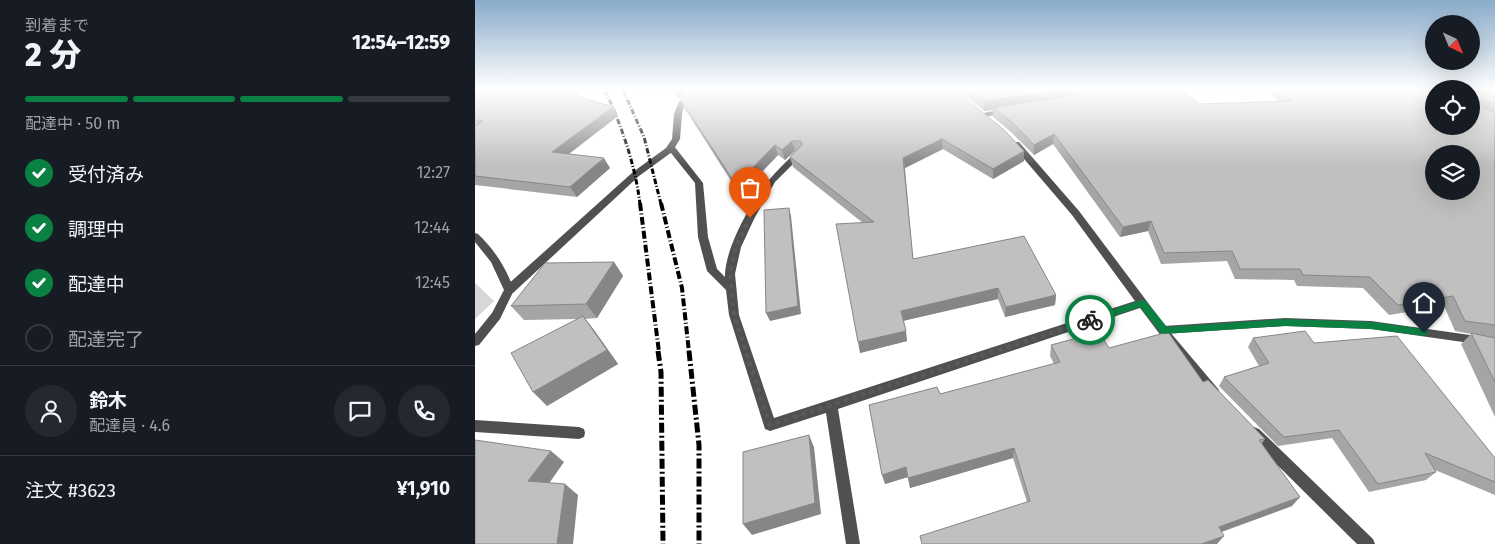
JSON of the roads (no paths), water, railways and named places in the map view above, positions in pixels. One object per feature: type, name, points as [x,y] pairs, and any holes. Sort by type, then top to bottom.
[{"type":"street","points":[[475,342],[496,316],[509,290],[635,174],[671,148],[676,139],[678,115]]},
{"type":"street","points":[[984,115],[995,125]]},
{"type":"street","points":[[1007,135],[1051,182],[1094,236],[1142,303],[1218,396]]},
{"type":"street","points":[[671,148],[699,183],[703,236],[712,271],[732,289]]},
{"type":"street","points":[[799,154],[772,182],[750,218],[736,246],[730,274],[734,315],[770,425],[1142,303]]},
{"type":"street","points":[[475,236],[488,248],[501,268],[509,290]]},
{"type":"street","points":[[1164,330],[1285,322],[1371,325],[1482,341]]},
{"type":"street","points":[[831,406],[853,544]]},
{"type":"street","points":[[1243,422],[1368,544]]},
{"type":"street","points":[[475,426],[579,433]]},
{"type":"railway","points":[[616,115],[635,175],[640,204]]},
{"type":"railway","points":[[634,115],[644,137],[661,204]]},
{"type":"railway","points":[[640,203],[659,352]]},
{"type":"railway","points":[[661,203],[682,288],[689,352]]},
{"type":"railway","points":[[658,351],[661,372],[663,544]]},
{"type":"railway","points":[[689,351],[699,445],[699,544]]}]
